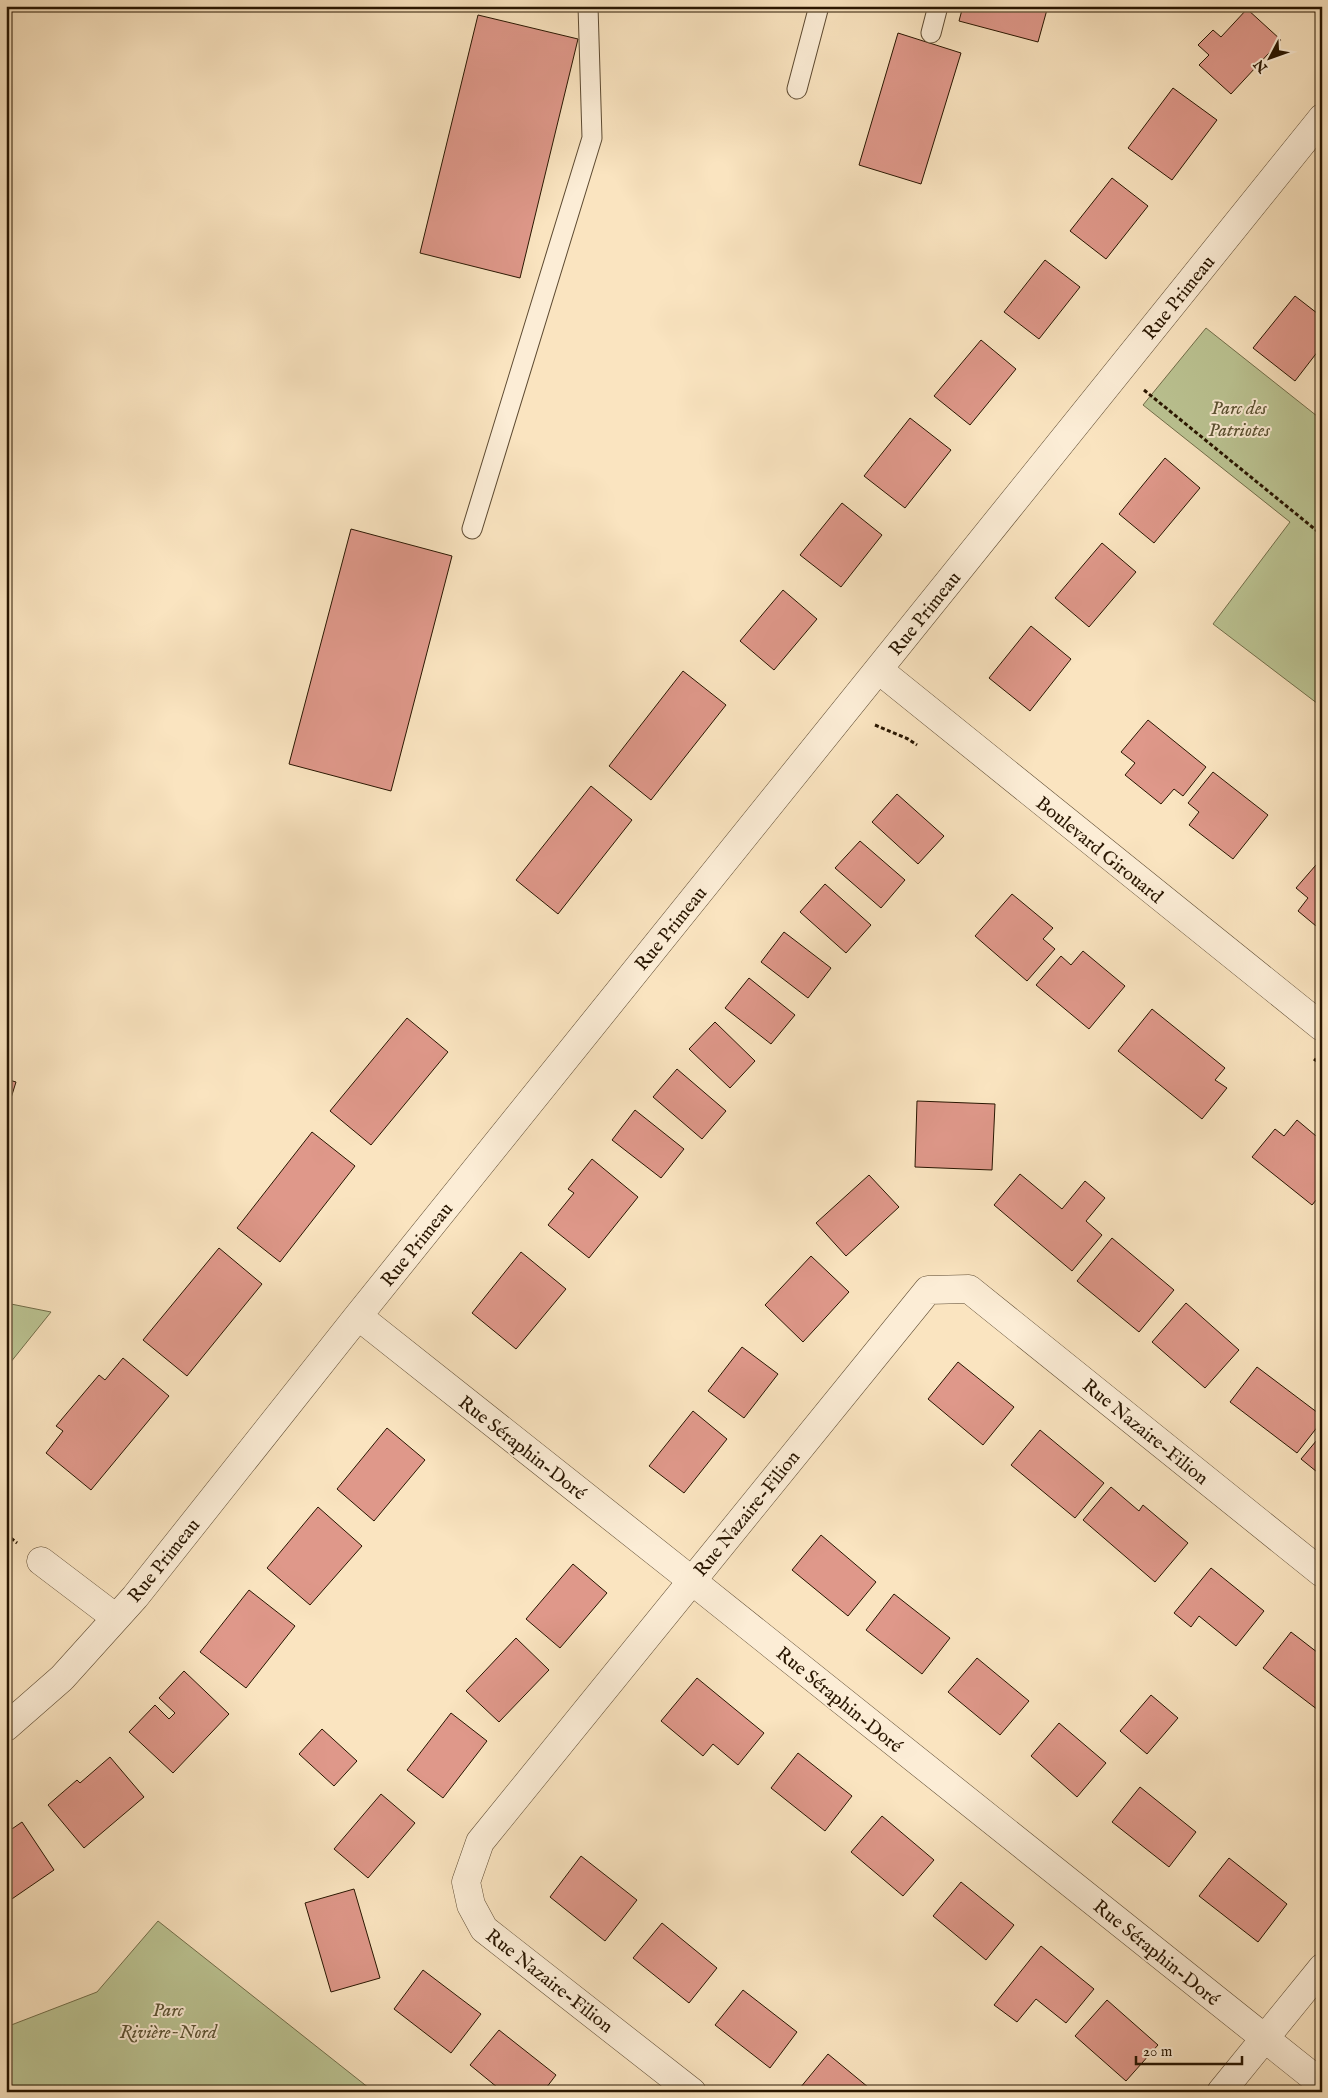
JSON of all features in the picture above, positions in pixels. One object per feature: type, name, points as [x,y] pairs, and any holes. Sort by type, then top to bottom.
[{"type":"street","name":"Rue Primeau","points":[[6,1727],[62,1678],[116,1618],[1322,118]]},
{"type":"street","name":"Boulevard Girouard","points":[[879,670],[1322,1027]]},
{"type":"street","name":"Rue Nazaire-Filion","points":[[692,2092],[484,1929],[471,1905],[466,1882],[480,1842],[928,1290],[969,1289],[1322,1573]]},
{"type":"street","name":"Rue Séraphin-Doré","points":[[358,1316],[1322,2084]]},
{"type":"street","points":[[41,1561],[116,1618]]},
{"type":"street","points":[[1221,2092],[1322,1968]]},
{"type":"lane","points":[[472,528],[592,138],[588,6]]},
{"type":"lane","points":[[797,89],[819,6]]},
{"type":"lane","points":[[931,33],[938,6]]},
{"type":"path","points":[[1120,369],[1322,534]]},
{"type":"green space","name":"Parc des Patriotes","points":[[1206,328],[1322,420],[1322,707],[1213,624],[1290,522],[1143,405]]},
{"type":"green space","points":[[6,1303],[51,1312],[6,1368]]},
{"type":"green space","name":"Parc Rivière-Nord","points":[[158,1921],[374,2092],[6,2092],[6,2027],[97,1992]]},
{"type":"building","points":[[963,6],[1048,6],[1038,42],[959,21]]},
{"type":"building","points":[[1247,9],[1281,40],[1231,94],[1199,65],[1209,55],[1198,45],[1213,30],[1221,37]]},
{"type":"building","points":[[478,15],[578,39],[520,278],[420,253]]},
{"type":"building","points":[[898,33],[961,53],[921,184],[859,165]]},
{"type":"building","points":[[1173,88],[1217,120],[1172,180],[1128,148]]},
{"type":"building","points":[[1112,178],[1148,206],[1106,259],[1070,231]]},
{"type":"building","points":[[1045,260],[1080,287],[1039,339],[1004,312]]},
{"type":"building","points":[[1295,296],[1322,317],[1322,346],[1295,381],[1253,348]]},
{"type":"building","points":[[981,340],[1016,369],[970,425],[934,396]]},
{"type":"building","points":[[910,418],[951,450],[905,508],[864,476]]},
{"type":"building","points":[[1165,458],[1200,488],[1154,543],[1119,514]]},
{"type":"building","points":[[842,503],[882,535],[841,587],[800,555]]},
{"type":"building","points":[[351,529],[452,556],[391,791],[289,764]]},
{"type":"building","points":[[1102,543],[1136,572],[1089,627],[1055,598]]},
{"type":"building","points":[[783,590],[817,619],[774,670],[740,641]]},
{"type":"building","points":[[1031,626],[1071,659],[1030,711],[989,678]]},
{"type":"building","points":[[683,671],[726,705],[651,800],[609,766]]},
{"type":"building","points":[[1148,720],[1206,767],[1183,796],[1174,789],[1161,804],[1125,775],[1135,763],[1121,752]]},
{"type":"building","points":[[1213,772],[1268,815],[1233,859],[1189,825],[1199,812],[1188,803]]},
{"type":"building","points":[[591,786],[632,820],[558,914],[516,880]]},
{"type":"building","points":[[897,794],[944,836],[918,864],[872,822]]},
{"type":"building","points":[[860,841],[905,880],[881,908],[835,868]]},
{"type":"building","points":[[1322,858],[1322,931],[1298,911],[1308,898],[1296,888]]},
{"type":"building","points":[[825,884],[871,925],[846,953],[800,912]]},
{"type":"building","points":[[1012,894],[1053,928],[1043,939],[1055,949],[1027,981],[975,936]]},
{"type":"building","points":[[784,932],[831,968],[808,998],[761,962]]},
{"type":"building","points":[[1083,951],[1125,986],[1089,1029],[1036,985],[1061,956],[1071,965]]},
{"type":"building","points":[[749,978],[795,1015],[771,1044],[725,1008]]},
{"type":"building","points":[[1152,1009],[1225,1068],[1215,1080],[1227,1088],[1202,1119],[1118,1051]]},
{"type":"building","points":[[407,1018],[448,1052],[371,1145],[330,1111]]},
{"type":"building","points":[[715,1022],[755,1061],[730,1088],[689,1049]]},
{"type":"building","points":[[677,1069],[726,1111],[702,1139],[653,1097]]},
{"type":"building","points":[[6,1079],[16,1082],[6,1114]]},
{"type":"building","points":[[917,1101],[995,1104],[992,1170],[915,1167]]},
{"type":"building","points":[[635,1110],[684,1149],[661,1178],[612,1140]]},
{"type":"building","points":[[1297,1120],[1322,1141],[1322,1193],[1312,1205],[1252,1157],[1275,1129],[1284,1136]]},
{"type":"building","points":[[312,1132],[355,1166],[280,1262],[237,1228]]},
{"type":"building","points":[[592,1159],[638,1197],[589,1258],[548,1225],[574,1193],[568,1189]]},
{"type":"building","points":[[1020,1174],[1062,1209],[1085,1181],[1105,1198],[1086,1221],[1102,1235],[1072,1271],[994,1205]]},
{"type":"building","points":[[869,1175],[899,1207],[846,1256],[816,1223]]},
{"type":"building","points":[[1112,1238],[1174,1290],[1139,1332],[1077,1281]]},
{"type":"building","points":[[219,1248],[262,1284],[187,1376],[143,1340]]},
{"type":"building","points":[[521,1252],[566,1289],[516,1349],[472,1313]]},
{"type":"building","points":[[811,1256],[849,1292],[803,1342],[765,1305]]},
{"type":"building","points":[[1186,1303],[1239,1350],[1205,1388],[1152,1342]]},
{"type":"building","points":[[742,1347],[778,1374],[744,1418],[708,1391]]},
{"type":"building","points":[[123,1358],[169,1396],[91,1490],[46,1453],[63,1431],[56,1426],[99,1375],[105,1380]]},
{"type":"building","points":[[958,1362],[1014,1407],[983,1445],[928,1399]]},
{"type":"building","points":[[1257,1367],[1322,1416],[1322,1421],[1297,1453],[1230,1402]]},
{"type":"building","points":[[693,1411],[727,1439],[684,1493],[649,1466]]},
{"type":"building","points":[[387,1428],[425,1460],[374,1521],[337,1489]]},
{"type":"building","points":[[1040,1430],[1104,1483],[1075,1518],[1011,1465]]},
{"type":"building","points":[[1322,1434],[1322,1476],[1301,1459]]},
{"type":"building","points":[[1111,1487],[1139,1511],[1143,1505],[1188,1543],[1155,1582],[1083,1520]]},
{"type":"building","points":[[318,1507],[362,1546],[310,1605],[267,1568]]},
{"type":"building","points":[[821,1535],[876,1582],[848,1616],[792,1570]]},
{"type":"building","points":[[573,1564],[607,1593],[560,1648],[526,1619]]},
{"type":"building","points":[[1211,1568],[1264,1611],[1236,1646],[1199,1616],[1191,1627],[1174,1613]]},
{"type":"building","points":[[249,1590],[295,1626],[246,1688],[200,1652]]},
{"type":"building","points":[[894,1594],[950,1638],[922,1674],[866,1630]]},
{"type":"building","points":[[1291,1632],[1322,1656],[1322,1706],[1318,1710],[1263,1668]]},
{"type":"building","points":[[516,1638],[549,1670],[499,1722],[466,1691]]},
{"type":"building","points":[[977,1658],[1029,1701],[1000,1735],[948,1692]]},
{"type":"building","points":[[184,1671],[229,1714],[173,1773],[129,1732],[155,1705],[169,1719],[175,1713],[159,1698]]},
{"type":"building","points":[[697,1678],[764,1733],[738,1765],[713,1744],[703,1756],[661,1721]]},
{"type":"building","points":[[1151,1695],[1178,1718],[1147,1754],[1120,1731]]},
{"type":"building","points":[[451,1713],[487,1741],[443,1798],[407,1770]]},
{"type":"building","points":[[1059,1723],[1106,1763],[1077,1797],[1031,1756]]},
{"type":"building","points":[[322,1729],[357,1761],[334,1786],[299,1754]]},
{"type":"building","points":[[798,1753],[852,1796],[825,1831],[771,1788]]},
{"type":"building","points":[[110,1757],[144,1797],[84,1848],[48,1805],[77,1780],[80,1783]]},
{"type":"building","points":[[1140,1787],[1196,1832],[1169,1867],[1112,1822]]},
{"type":"building","points":[[381,1794],[415,1823],[368,1878],[334,1849]]},
{"type":"building","points":[[882,1816],[934,1860],[903,1896],[851,1852]]},
{"type":"building","points":[[22,1822],[54,1870],[6,1903],[6,1833]]},
{"type":"building","points":[[581,1856],[637,1900],[605,1941],[550,1897]]},
{"type":"building","points":[[1229,1858],[1287,1904],[1258,1942],[1199,1896]]},
{"type":"building","points":[[961,1882],[1014,1925],[986,1960],[933,1916]]},
{"type":"building","points":[[354,1889],[380,1978],[331,1992],[305,1903]]},
{"type":"building","points":[[662,1923],[717,1968],[689,2003],[633,1958]]},
{"type":"building","points":[[1041,1946],[1094,1989],[1066,2023],[1036,1999],[1017,2022],[994,2005]]},
{"type":"building","points":[[423,1970],[481,2014],[451,2053],[394,2009]]},
{"type":"building","points":[[743,1990],[797,2032],[770,2068],[715,2025]]},
{"type":"building","points":[[1107,2000],[1158,2045],[1126,2081],[1075,2036]]},
{"type":"building","points":[[499,2030],[556,2075],[543,2092],[503,2092],[470,2065]]},
{"type":"building","points":[[828,2054],[874,2092],[804,2092],[800,2088]]}]
